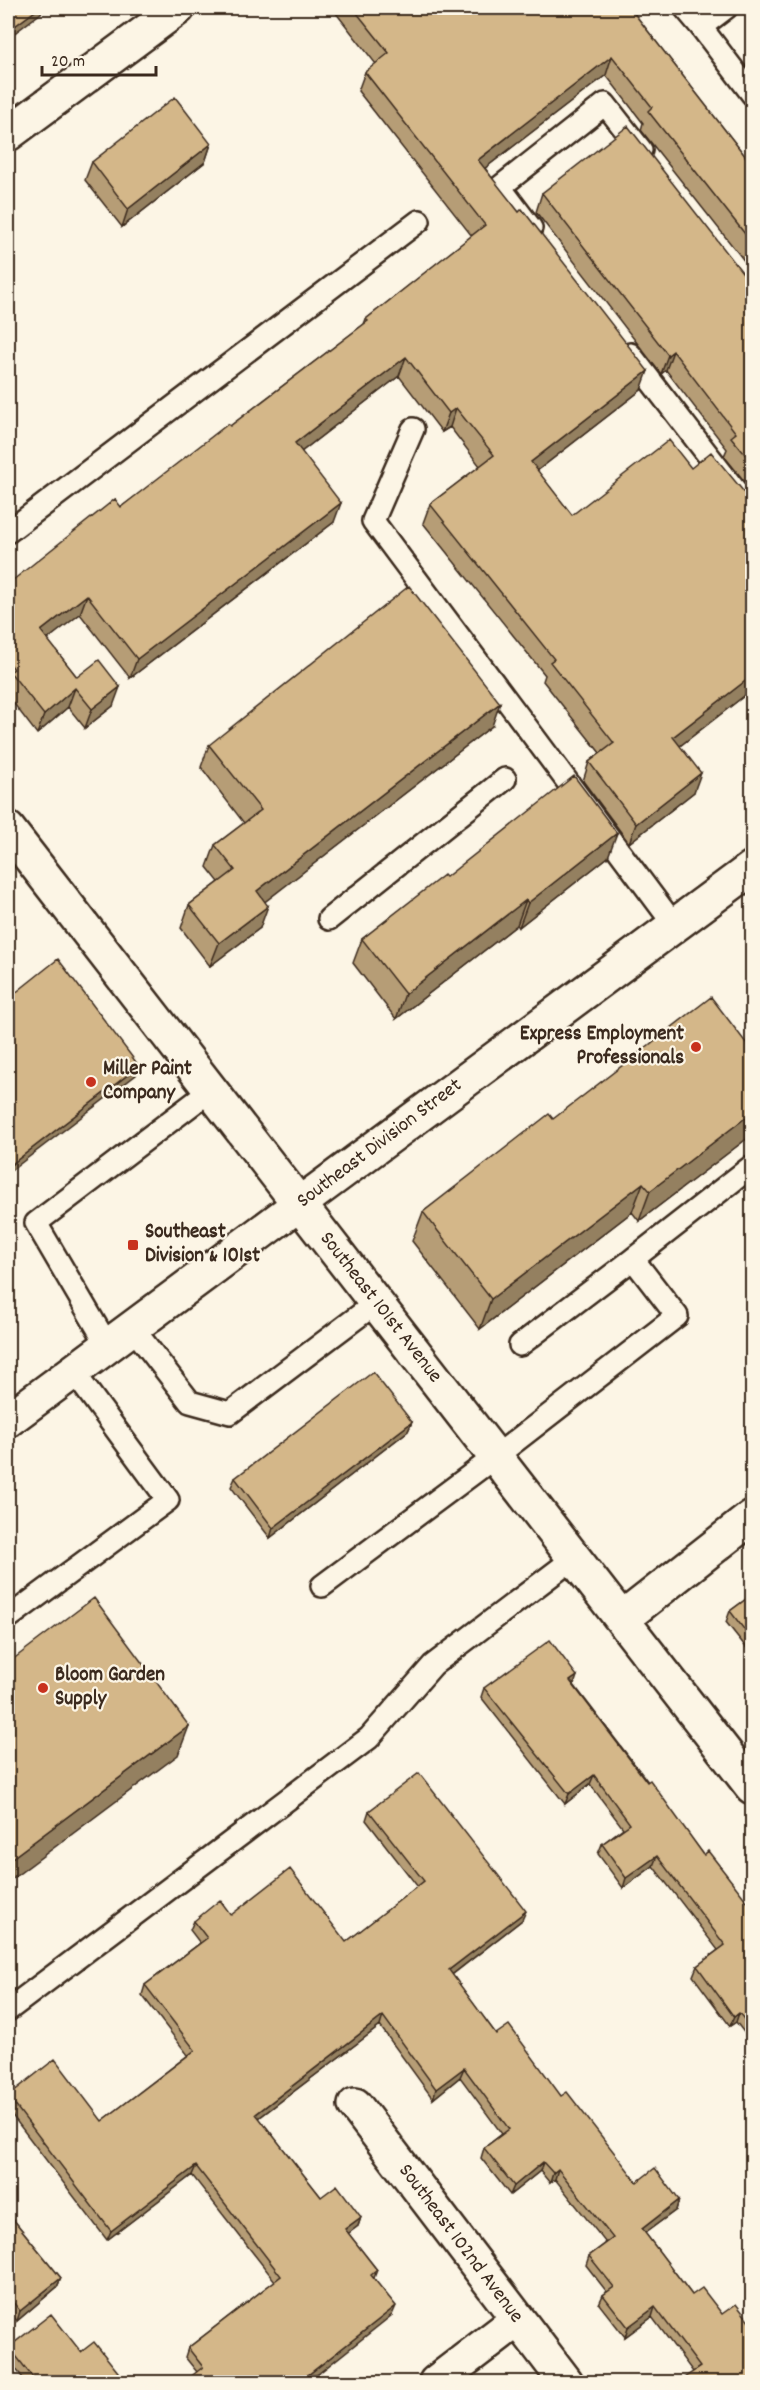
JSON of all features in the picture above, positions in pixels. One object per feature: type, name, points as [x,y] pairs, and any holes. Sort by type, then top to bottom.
[{"type":"street","points":[[8,134],[178,8]]},
{"type":"street","name":"Southeast 101st Avenue","points":[[8,829],[753,1787]]},
{"type":"street","name":"Southeast Division Street","points":[[8,1420],[753,868]]},
{"type":"street","points":[[622,1619],[753,1517]]},
{"type":"street","name":"Southeast 102nd Avenue","points":[[356,2105],[566,2382]]},
{"type":"street","points":[[436,2382],[517,2320]]},
{"type":"lane","points":[[685,8],[753,94]]},
{"type":"lane","points":[[701,27],[726,8]]},
{"type":"lane","points":[[543,243],[500,188],[605,104],[657,170]]},
{"type":"lane","points":[[8,532],[419,221]]},
{"type":"lane","points":[[615,336],[753,512]]},
{"type":"lane","points":[[413,429],[373,521],[675,926]]},
{"type":"lane","points":[[328,919],[505,779]]},
{"type":"lane","points":[[211,1090],[36,1223],[120,1337],[190,1402],[230,1413],[376,1303]]},
{"type":"lane","points":[[520,1345],[753,1166]]},
{"type":"lane","points":[[322,1586],[495,1457],[677,1316],[633,1259]]},
{"type":"lane","points":[[8,1618],[168,1500],[73,1371]]},
{"type":"lane","points":[[8,2010],[369,1738],[433,1665],[574,1558]]},
{"type":"building","points":[[8,8],[39,8],[8,31]]},
{"type":"building","points":[[353,8],[630,8],[753,166],[753,244],[648,111],[652,107],[612,56],[478,160],[519,212],[522,209],[648,371],[531,462],[572,515],[669,440],[691,468],[711,452],[753,503],[753,675],[673,737],[701,773],[636,824],[589,762],[614,743],[550,662],[554,659],[430,504],[494,455],[456,408],[449,413],[406,357],[295,443],[341,503],[137,659],[87,595],[41,631],[77,677],[99,660],[120,687],[92,709],[75,688],[44,715],[10,672],[14,669],[8,661],[8,584],[115,499],[121,507],[228,424],[230,426],[368,321],[366,319],[485,225],[365,72],[389,53]]},
{"type":"building","points":[[175,97],[211,144],[128,209],[92,162]]},
{"type":"building","points":[[628,126],[749,281],[753,283],[753,464],[731,437],[736,433],[673,351],[668,355],[542,193]]},
{"type":"building","points":[[8,486],[13,493],[8,498]]},
{"type":"building","points":[[409,586],[500,703],[257,891],[268,906],[219,943],[189,905],[235,870],[215,845],[261,810],[209,745]]},
{"type":"building","points":[[574,776],[617,833],[528,903],[526,900],[405,994],[362,939],[444,875],[446,877]]},
{"type":"building","points":[[58,959],[139,1066],[8,1167],[8,986],[14,994]]},
{"type":"building","points":[[711,997],[753,1052],[753,1112],[650,1191],[643,1183],[491,1299],[423,1212],[549,1114],[553,1119]]},
{"type":"building","points":[[373,1372],[412,1422],[273,1528],[235,1478]]},
{"type":"building","points":[[753,1594],[753,1641],[730,1611]]},
{"type":"building","points":[[94,1598],[189,1726],[8,1861],[8,1663]]},
{"type":"building","points":[[550,1640],[577,1676],[570,1681],[647,1782],[650,1780],[704,1855],[708,1851],[753,1909],[753,2030],[739,2013],[734,2017],[697,1966],[725,1945],[657,1856],[626,1878],[602,1844],[630,1824],[594,1775],[569,1794],[484,1688]]},
{"type":"building","points":[[419,1773],[526,1911],[449,1970],[496,2034],[509,2025],[561,2096],[567,2092],[637,2182],[655,2168],[679,2200],[642,2229],[692,2295],[702,2288],[722,2314],[736,2304],[753,2326],[753,2382],[678,2382],[700,2367],[655,2307],[628,2327],[603,2295],[614,2287],[589,2256],[613,2238],[558,2169],[553,2173],[543,2162],[514,2186],[484,2148],[509,2129],[464,2068],[436,2089],[383,2016],[256,2114],[321,2197],[337,2185],[361,2217],[345,2229],[377,2270],[371,2275],[396,2306],[299,2382],[184,2382],[203,2367],[188,2348],[281,2276],[196,2166],[111,2231],[8,2096],[55,2059],[102,2121],[195,2050],[145,1985],[207,1938],[194,1921],[220,1900],[231,1915],[290,1869],[346,1942],[424,1881],[369,1811]]},
{"type":"building","points":[[8,2213],[61,2278],[20,2311],[8,2296]]},
{"type":"building","points":[[51,2314],[81,2352],[94,2342],[126,2382],[30,2382],[34,2379],[9,2347]]},
{"type":"place","name":"Express Employment Professionals","points":[[696,1047]]},
{"type":"place","name":"Miller Paint Company","points":[[91,1082]]},
{"type":"place","name":"Southeast Division & 101st","points":[[133,1245]]},
{"type":"place","name":"Bloom Garden Supply","points":[[43,1688]]}]
